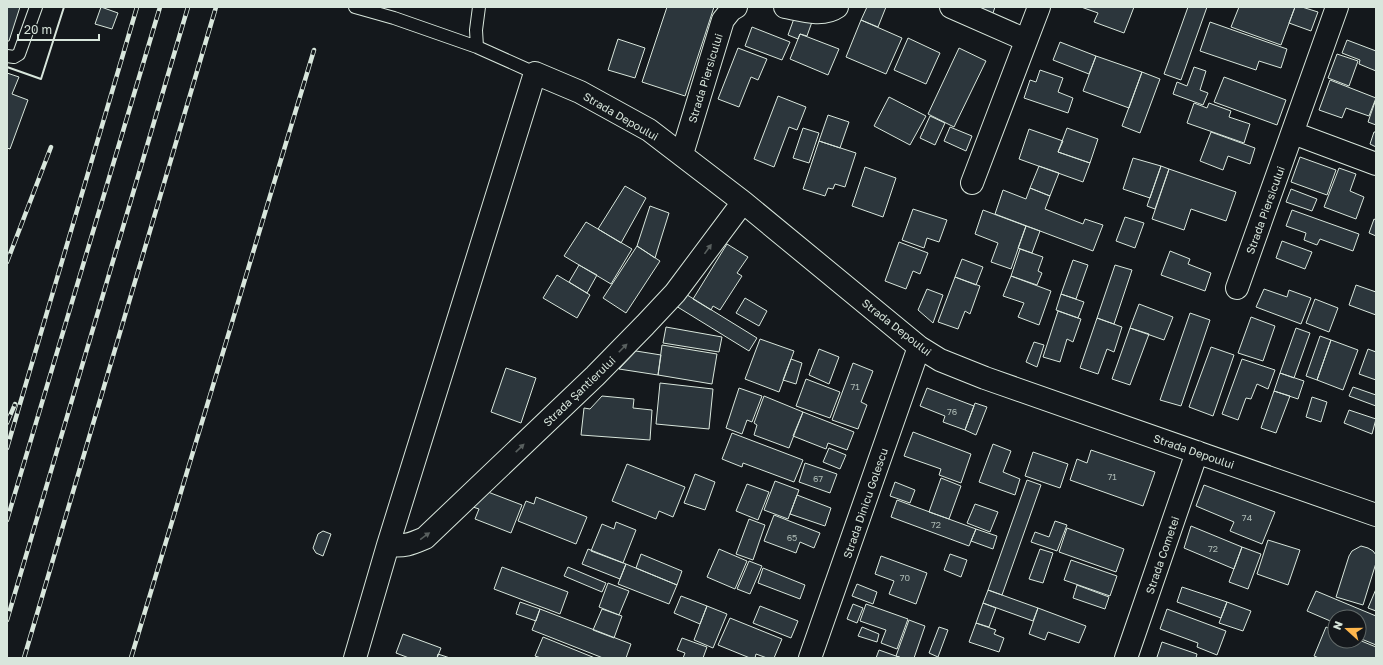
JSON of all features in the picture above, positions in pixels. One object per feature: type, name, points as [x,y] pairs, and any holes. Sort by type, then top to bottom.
[{"type":"street","name":"Strada Piersicului","points":[[682,154],[723,20],[731,10],[736,7]]},
{"type":"street","points":[[785,7],[816,12],[833,10],[837,7]]},
{"type":"street","points":[[951,7],[1026,40]]},
{"type":"street","points":[[972,183],[1039,7]]},
{"type":"street","name":"Strada Piersicului","points":[[1237,288],[1337,7]]},
{"type":"street","name":"Strada Depoului","points":[[535,73],[580,92],[649,130],[743,202],[919,347],[940,360],[979,376],[1376,515]]},
{"type":"street","points":[[355,658],[388,545],[535,73]]},
{"type":"street","points":[[1292,133],[1376,164]]},
{"type":"street","name":"Strada Șantierului","points":[[388,545],[399,547],[410,545],[425,538],[595,376],[675,292],[743,202]]},
{"type":"street","name":"Strada Dinicu Golescu","points":[[810,658],[919,347]]},
{"type":"street","name":"Strada Cometei","points":[[1126,658],[1197,452]]},
{"type":"lane","points":[[7,56],[14,57],[19,54],[36,7]]},
{"type":"lane","points":[[355,7],[394,18],[476,47],[535,73]]},
{"type":"lane","points":[[476,47],[478,7]]},
{"type":"building","points":[[7,7],[20,7],[9,41],[7,41]]},
{"type":"building","points":[[101,7],[118,13],[112,29],[95,24]]},
{"type":"building","points":[[667,7],[714,7],[685,96],[642,82]]},
{"type":"building","points":[[867,7],[886,7],[878,27],[861,20]]},
{"type":"building","points":[[969,7],[995,7],[992,16]]},
{"type":"building","points":[[1081,7],[1134,7],[1124,33],[1094,22],[1098,13]]},
{"type":"building","points":[[1188,7],[1207,7],[1181,80],[1164,74]]},
{"type":"building","points":[[1239,7],[1295,7],[1281,45],[1231,27]]},
{"type":"building","points":[[1295,7],[1302,7],[1318,12],[1311,31],[1289,23]]},
{"type":"building","points":[[796,13],[813,19],[807,36],[800,34],[798,39],[788,35]]},
{"type":"building","points":[[861,20],[902,38],[886,74],[846,57]]},
{"type":"building","points":[[1210,22],[1287,49],[1281,68],[1259,61],[1256,70],[1200,51]]},
{"type":"building","points":[[752,27],[790,42],[782,60],[745,46]]},
{"type":"building","points":[[800,34],[839,49],[828,75],[790,59]]},
{"type":"building","points":[[908,38],[940,53],[926,84],[894,70]]},
{"type":"building","points":[[618,39],[645,48],[635,78],[608,70]]},
{"type":"building","points":[[1347,40],[1376,51],[1376,71],[1359,64],[1360,60],[1342,53]]},
{"type":"building","points":[[1060,42],[1096,56],[1089,74],[1053,60]]},
{"type":"building","points":[[738,48],[767,59],[758,80],[751,77],[739,107],[718,99]]},
{"type":"building","points":[[959,48],[986,61],[954,127],[928,114]]},
{"type":"building","points":[[1337,54],[1358,61],[1349,86],[1328,78]]},
{"type":"building","points":[[1096,56],[1142,72],[1129,108],[1083,91]]},
{"type":"building","points":[[1194,67],[1206,71],[1200,90],[1208,93],[1203,105],[1173,94],[1177,82],[1187,86]]},
{"type":"building","points":[[1040,70],[1063,78],[1058,92],[1073,98],[1068,113],[1024,98],[1030,80],[1036,82]]},
{"type":"building","points":[[1142,72],[1160,79],[1140,133],[1122,126]]},
{"type":"building","points":[[7,73],[19,77],[12,94],[28,100],[10,149],[7,148]]},
{"type":"building","points":[[1224,77],[1286,100],[1277,125],[1214,102]]},
{"type":"building","points":[[1330,80],[1376,98],[1369,116],[1346,108],[1342,118],[1319,110]]},
{"type":"building","points":[[778,96],[806,107],[797,130],[789,127],[774,167],[754,159]]},
{"type":"building","points":[[889,97],[926,116],[910,145],[874,126]]},
{"type":"building","points":[[1376,99],[1376,125],[1368,122]]},
{"type":"building","points":[[1194,103],[1207,108],[1209,103],[1231,111],[1229,117],[1250,124],[1244,143],[1187,123]]},
{"type":"building","points":[[828,115],[849,122],[840,148],[819,141]]},
{"type":"building","points":[[930,116],[945,123],[935,145],[920,138]]},
{"type":"building","points":[[950,127],[972,136],[966,151],[944,141]]},
{"type":"building","points":[[803,128],[819,133],[809,163],[793,158]]},
{"type":"building","points":[[1067,128],[1098,139],[1090,163],[1058,152]]},
{"type":"building","points":[[1029,129],[1063,141],[1058,152],[1090,163],[1083,182],[1019,159]]},
{"type":"building","points":[[1211,132],[1255,148],[1250,164],[1228,156],[1223,170],[1200,161]]},
{"type":"building","points":[[1374,132],[1376,132],[1376,147],[1370,144]]},
{"type":"building","points":[[819,141],[856,153],[845,187],[835,184],[833,189],[828,188],[825,196],[803,189]]},
{"type":"building","points":[[1300,157],[1336,170],[1327,195],[1291,182]]},
{"type":"building","points":[[1133,158],[1161,166],[1150,198],[1123,189]]},
{"type":"building","points":[[1039,166],[1059,173],[1050,196],[1030,188]]},
{"type":"building","points":[[1161,166],[1169,169],[1155,209],[1147,206]]},
{"type":"building","points":[[865,167],[896,178],[883,217],[852,206]]},
{"type":"building","points":[[1339,168],[1356,174],[1350,191],[1364,197],[1356,219],[1324,207]]},
{"type":"building","points":[[1169,169],[1236,192],[1226,221],[1191,209],[1184,230],[1152,219]]},
{"type":"building","points":[[625,186],[646,198],[621,243],[598,229]]},
{"type":"building","points":[[1030,188],[1050,196],[1045,209],[1083,224],[1085,219],[1103,225],[1093,251],[995,214],[1003,190],[1026,199]]},
{"type":"building","points":[[1291,189],[1317,199],[1312,211],[1286,202]]},
{"type":"building","points":[[650,206],[669,213],[655,258],[637,246]]},
{"type":"building","points":[[913,209],[947,220],[939,242],[927,238],[924,248],[902,240]]},
{"type":"building","points":[[983,210],[1026,226],[1011,269],[991,262],[998,243],[975,234]]},
{"type":"building","points":[[1292,210],[1359,234],[1353,251],[1320,239],[1317,245],[1304,240],[1306,233],[1286,226]]},
{"type":"building","points":[[1125,217],[1144,223],[1135,248],[1116,241]]},
{"type":"building","points":[[1374,219],[1376,220],[1376,236],[1369,233]]},
{"type":"building","points":[[586,222],[632,249],[611,284],[564,256]]},
{"type":"building","points":[[1026,226],[1040,231],[1032,253],[1018,248]]},
{"type":"building","points":[[1282,241],[1312,252],[1305,269],[1276,258]]},
{"type":"building","points":[[899,242],[928,253],[920,274],[913,271],[906,289],[885,281]]},
{"type":"building","points":[[727,244],[748,257],[737,273],[742,276],[720,310],[713,306],[711,310],[693,299]]},
{"type":"building","points":[[637,246],[660,261],[626,313],[603,298]]},
{"type":"building","points":[[1020,249],[1043,257],[1038,271],[1042,273],[1037,285],[1011,276]]},
{"type":"building","points":[[1170,251],[1190,259],[1188,264],[1211,273],[1205,291],[1161,275]]},
{"type":"building","points":[[962,259],[983,267],[976,285],[955,277]]},
{"type":"building","points":[[1073,260],[1088,265],[1076,299],[1061,294]]},
{"type":"building","points":[[579,265],[597,275],[587,293],[569,282]]},
{"type":"building","points":[[1115,265],[1132,270],[1114,324],[1097,318]]},
{"type":"building","points":[[557,275],[590,295],[577,318],[543,298]]},
{"type":"building","points":[[1011,276],[1051,291],[1039,325],[1018,317],[1024,303],[1003,296]]},
{"type":"building","points":[[955,277],[980,286],[970,314],[965,311],[958,329],[938,322]]},
{"type":"building","points":[[1356,285],[1376,292],[1376,315],[1349,305]]},
{"type":"building","points":[[927,289],[943,295],[933,323],[918,310]]},
{"type":"building","points":[[1264,289],[1287,297],[1289,290],[1311,298],[1301,324],[1256,307]]},
{"type":"building","points":[[684,293],[757,338],[749,351],[676,306]]},
{"type":"building","points":[[1061,294],[1084,302],[1078,318],[1056,310]]},
{"type":"building","points":[[745,298],[767,311],[759,326],[736,313]]},
{"type":"building","points":[[1315,299],[1338,308],[1329,332],[1306,323]]},
{"type":"building","points":[[1139,304],[1173,317],[1164,340],[1130,328]]},
{"type":"building","points":[[1058,311],[1081,319],[1073,342],[1067,339],[1060,362],[1043,357]]},
{"type":"building","points":[[1190,313],[1210,320],[1181,406],[1160,400]]},
{"type":"building","points":[[1251,317],[1275,326],[1263,361],[1238,353]]},
{"type":"building","points":[[1097,318],[1122,327],[1114,352],[1107,349],[1098,374],[1080,368]]},
{"type":"building","points":[[666,327],[722,337],[719,352],[663,343]]},
{"type":"building","points":[[1130,328],[1149,334],[1130,385],[1112,379]]},
{"type":"building","points":[[1296,328],[1310,333],[1294,378],[1280,373]]},
{"type":"building","points":[[1320,336],[1331,340],[1317,380],[1306,376]]},
{"type":"building","points":[[760,339],[794,351],[779,392],[745,379]]},
{"type":"building","points":[[1331,340],[1358,350],[1343,390],[1317,380]]},
{"type":"building","points":[[1034,342],[1044,345],[1037,367],[1026,362]]},
{"type":"building","points":[[662,345],[717,354],[712,384],[658,375]]},
{"type":"building","points":[[1211,347],[1234,355],[1213,416],[1189,407]]},
{"type":"building","points":[[819,349],[839,357],[829,384],[809,375]]},
{"type":"building","points":[[1368,349],[1376,352],[1376,380],[1359,374]]},
{"type":"building","points":[[636,351],[661,355],[658,375],[619,369]]},
{"type":"building","points":[[791,359],[802,363],[796,384],[783,380]]},
{"type":"building","points":[[1242,359],[1275,370],[1268,389],[1257,384],[1251,399],[1246,398],[1238,420],[1222,414]]},
{"type":"building","points":[[853,363],[873,371],[861,402],[867,405],[858,429],[832,420]]},
{"type":"building","points":[[506,368],[536,378],[521,423],[491,412]]},
{"type":"building","points":[[1280,373],[1304,381],[1298,399],[1274,391]]},
{"type":"building","points":[[806,379],[840,392],[830,418],[796,406]]},
{"type":"building","points":[[660,383],[713,389],[709,429],[656,424]]},
{"type":"building","points":[[1353,387],[1376,395],[1376,406],[1349,396]]},
{"type":"building","points":[[739,388],[762,396],[752,422],[747,420],[742,434],[726,428]]},
{"type":"building","points":[[927,388],[974,406],[965,430],[943,422],[945,416],[920,406]]},
{"type":"building","points":[[1274,391],[1290,396],[1276,433],[1261,428]]},
{"type":"building","points":[[602,396],[634,399],[633,408],[652,410],[650,440],[581,435],[584,408],[590,409]]},
{"type":"building","points":[[764,396],[803,412],[789,448],[754,435],[757,425],[754,423]]},
{"type":"building","points":[[1312,397],[1327,402],[1321,422],[1306,417]]},
{"type":"building","points":[[975,403],[987,407],[976,435],[965,430]]},
{"type":"building","points":[[1349,410],[1376,419],[1372,434],[1344,423]]},
{"type":"building","points":[[803,412],[854,432],[847,450],[828,443],[826,449],[793,436]]},
{"type":"building","points":[[913,432],[971,454],[961,483],[939,475],[941,469],[904,456]]},
{"type":"building","points":[[732,433],[803,460],[794,482],[743,463],[742,467],[722,459]]},
{"type":"building","points":[[993,444],[1011,451],[1003,472],[1020,479],[1015,495],[979,482]]},
{"type":"building","points":[[829,448],[846,455],[840,469],[823,462]]},
{"type":"building","points":[[1091,450],[1155,472],[1143,506],[1070,480],[1077,459],[1087,463]]},
{"type":"building","points":[[1033,452],[1068,464],[1060,488],[1025,476]]},
{"type":"building","points":[[805,463],[837,474],[830,493],[799,482]]},
{"type":"building","points":[[627,464],[685,487],[673,517],[659,511],[656,519],[612,501]]},
{"type":"building","points":[[695,474],[715,482],[705,510],[684,503]]},
{"type":"building","points":[[941,478],[961,486],[949,519],[929,512]]},
{"type":"building","points":[[1027,480],[1041,485],[1002,595],[988,590]]},
{"type":"building","points":[[775,481],[799,490],[788,519],[764,510]]},
{"type":"building","points":[[895,482],[915,490],[910,503],[890,496]]},
{"type":"building","points":[[747,484],[769,492],[758,520],[736,511]]},
{"type":"building","points":[[1204,485],[1275,512],[1262,544],[1230,531],[1234,522],[1196,506]]},
{"type":"building","points":[[488,492],[522,505],[511,533],[475,519],[479,509],[473,507]]},
{"type":"building","points":[[797,495],[831,508],[825,526],[790,514]]},
{"type":"building","points":[[536,497],[587,517],[576,544],[518,521],[526,501],[534,504]]},
{"type":"building","points":[[897,500],[976,529],[969,546],[891,517]]},
{"type":"building","points":[[975,504],[998,512],[990,532],[967,523]]},
{"type":"building","points":[[774,515],[820,533],[814,548],[800,542],[796,553],[764,541]]},
{"type":"building","points":[[749,519],[765,525],[753,560],[736,554]]},
{"type":"building","points":[[1055,521],[1067,525],[1057,551],[1031,542],[1035,532],[1049,537]]},
{"type":"building","points":[[616,522],[636,530],[623,563],[591,551],[602,524],[614,529]]},
{"type":"building","points":[[1191,526],[1242,547],[1234,569],[1184,548]]},
{"type":"building","points":[[1067,528],[1124,549],[1116,572],[1059,552]]},
{"type":"building","points":[[976,529],[997,536],[993,549],[971,541]]},
{"type":"building","points":[[323,531],[331,534],[323,556],[316,553],[313,548],[318,534]]},
{"type":"building","points":[[1268,540],[1300,550],[1288,585],[1257,574]]},
{"type":"building","points":[[1361,546],[1373,551],[1376,555],[1376,563],[1363,605],[1336,597],[1349,556],[1352,551]]},
{"type":"building","points":[[1242,547],[1261,554],[1248,589],[1229,582]]},
{"type":"building","points":[[588,549],[626,564],[620,579],[582,564]]},
{"type":"building","points":[[719,549],[747,561],[735,589],[707,577]]},
{"type":"building","points":[[1040,549],[1053,553],[1043,583],[1029,579]]},
{"type":"building","points":[[641,554],[682,571],[677,585],[636,568]]},
{"type":"building","points":[[950,554],[967,560],[961,577],[944,570]]},
{"type":"building","points":[[881,556],[927,573],[916,604],[889,594],[894,581],[875,574]]},
{"type":"building","points":[[1071,560],[1117,576],[1110,596],[1064,580]]},
{"type":"building","points":[[749,561],[762,566],[750,594],[737,589]]},
{"type":"building","points":[[626,564],[677,585],[669,604],[618,584]]},
{"type":"building","points":[[502,567],[568,592],[560,614],[494,589]]},
{"type":"building","points":[[568,567],[606,583],[602,592],[564,576]]},
{"type":"building","points":[[763,568],[805,585],[800,599],[758,583]]},
{"type":"building","points":[[608,583],[629,591],[619,615],[599,607]]},
{"type":"building","points":[[857,584],[877,592],[873,604],[852,596]]},
{"type":"building","points":[[1077,585],[1109,597],[1105,609],[1073,598]]},
{"type":"building","points":[[1182,587],[1227,602],[1221,618],[1177,602]]},
{"type":"building","points":[[1376,589],[1376,611],[1368,608]]},
{"type":"building","points":[[988,590],[1038,608],[1033,621],[983,603]]},
{"type":"building","points":[[1316,591],[1359,609],[1327,609],[1327,620],[1307,611]]},
{"type":"building","points":[[681,596],[707,606],[700,624],[674,613]]},
{"type":"building","points":[[520,602],[540,609],[536,621],[516,614]]},
{"type":"building","points":[[1227,602],[1251,611],[1243,631],[1219,623]]},
{"type":"building","points":[[983,603],[996,608],[989,627],[976,623]]},
{"type":"building","points":[[853,604],[863,608],[857,623],[847,619]]},
{"type":"building","points":[[866,604],[908,619],[897,649],[881,643],[886,630],[860,621]]},
{"type":"building","points":[[707,606],[727,614],[713,648],[694,640]]},
{"type":"building","points":[[760,606],[798,621],[791,638],[753,623]]},
{"type":"building","points":[[1038,608],[1086,626],[1079,643],[1048,632],[1045,640],[1029,634]]},
{"type":"building","points":[[540,609],[631,644],[626,658],[603,658],[532,630]]},
{"type":"building","points":[[602,609],[622,616],[614,638],[593,630]]},
{"type":"building","points":[[1167,609],[1226,631],[1217,655],[1197,647],[1198,643],[1160,629]]},
{"type":"building","points":[[1367,612],[1376,616],[1376,645],[1367,641]]},
{"type":"building","points":[[730,618],[782,639],[774,658],[767,658],[756,654],[755,658],[750,658],[718,645]]},
{"type":"building","points":[[909,620],[925,626],[914,658],[902,658],[896,656]]},
{"type":"building","points":[[976,623],[996,630],[994,634],[1004,638],[999,652],[969,642]]},
{"type":"building","points":[[862,627],[879,634],[877,642],[858,636]]},
{"type":"building","points":[[939,627],[948,630],[938,657],[929,653]]},
{"type":"building","points":[[1326,627],[1327,649],[1367,649],[1367,643],[1376,647],[1376,658],[1319,658],[1314,656]]},
{"type":"building","points":[[403,634],[441,648],[437,658],[409,658],[396,653]]},
{"type":"building","points":[[543,637],[595,658],[541,658],[535,656]]},
{"type":"building","points":[[682,638],[707,647],[703,658],[683,658],[685,653],[677,650]]},
{"type":"building","points":[[1162,642],[1197,654],[1196,658],[1157,657]]},
{"type":"building","points":[[879,650],[896,656],[902,658],[876,658]]},
{"type":"building","points":[[438,654],[450,658],[437,658]]},
{"type":"railway","points":[[7,448],[137,7]]},
{"type":"railway","points":[[7,520],[160,7]]},
{"type":"railway","points":[[7,620],[188,7]]},
{"type":"railway","points":[[24,658],[216,7]]},
{"type":"railway","points":[[131,658],[314,50]]},
{"type":"railway","points":[[7,262],[51,147]]},
{"type":"railway","points":[[7,423],[15,404]]},
{"type":"wall","points":[[7,67],[41,79],[64,7]]}]
